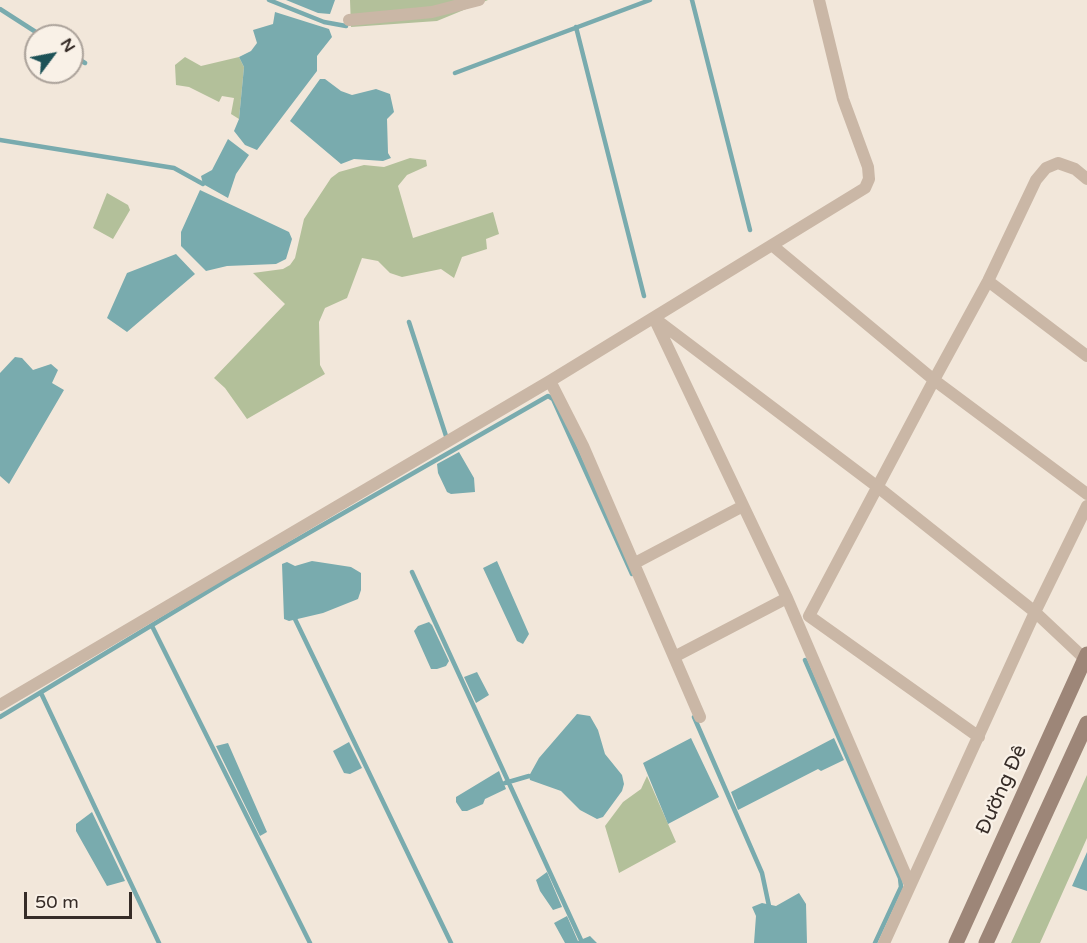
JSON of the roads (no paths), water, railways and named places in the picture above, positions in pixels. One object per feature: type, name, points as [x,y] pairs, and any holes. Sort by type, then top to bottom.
[{"type":"street","points":[[349,20],[432,12],[479,0]]},
{"type":"street","points":[[0,705],[550,381],[865,188],[869,179],[868,167],[843,99],[819,0]]},
{"type":"street","points":[[809,616],[988,280],[1036,180],[1046,168],[1058,163],[1074,169],[1087,178]]},
{"type":"street","points":[[772,246],[934,380],[1087,494]]},
{"type":"street","points":[[988,280],[1087,356]]},
{"type":"street","points":[[654,318],[879,488],[1035,612],[1086,656]]},
{"type":"street","points":[[654,318],[787,598],[910,885]]},
{"type":"street","points":[[550,381],[583,446],[700,717]]},
{"type":"street","points":[[635,563],[743,506]]},
{"type":"street","points":[[884,943],[1035,612],[1087,506]]},
{"type":"street","points":[[674,657],[787,598]]},
{"type":"street","points":[[795,619],[809,616],[979,737]]},
{"type":"street","name":"Đường Đê","points":[[956,943],[1086,656]]},
{"type":"street","points":[[986,943],[1087,723]]},
{"type":"water","points":[[286,0],[335,0],[330,14],[318,13]]},
{"type":"water","points":[[275,12],[329,29],[332,37],[317,56],[317,71],[257,150],[245,145],[234,131],[239,119],[244,67],[239,57],[251,51],[257,43],[253,30],[273,24]]},
{"type":"water","points":[[320,79],[325,79],[341,91],[352,95],[376,89],[390,94],[394,112],[387,119],[388,153],[391,158],[383,161],[354,159],[341,164],[290,121]]},
{"type":"water","points":[[228,139],[249,155],[236,174],[228,198],[203,184],[201,176],[212,170]]},
{"type":"water","points":[[200,190],[289,232],[292,239],[286,259],[276,264],[227,266],[206,271],[181,246],[181,232]]},
{"type":"water","points":[[176,254],[195,274],[127,332],[107,318],[127,273]]},
{"type":"water","points":[[15,357],[22,358],[33,370],[51,364],[58,370],[52,383],[64,390],[9,484],[0,476],[0,373]]},
{"type":"water","points":[[459,452],[474,478],[475,492],[451,494],[447,492],[438,473],[437,464]]},
{"type":"water","points":[[312,561],[351,567],[361,573],[361,590],[358,599],[323,613],[289,621],[284,619],[282,564],[287,562],[295,566]]},
{"type":"water","points":[[497,561],[529,634],[523,644],[517,641],[483,568]]},
{"type":"water","points":[[429,622],[449,661],[446,666],[437,669],[431,669],[414,631],[418,626]]},
{"type":"water","points":[[477,672],[489,695],[476,703],[464,677]]},
{"type":"water","points":[[577,714],[590,716],[598,730],[605,754],[622,775],[624,784],[622,791],[603,817],[597,819],[580,810],[561,791],[530,780],[529,776],[539,758]]},
{"type":"water","points":[[691,738],[719,797],[668,824],[643,763]]},
{"type":"water","points":[[834,738],[844,760],[821,771],[818,769],[738,810],[731,792]]},
{"type":"water","points":[[349,742],[362,768],[350,774],[344,773],[333,751]]},
{"type":"water","points":[[228,743],[267,832],[260,836],[216,746]]},
{"type":"water","points":[[499,771],[506,789],[485,799],[483,804],[462,811],[456,802],[456,797]]},
{"type":"water","points":[[92,812],[125,881],[107,886],[76,831],[76,824]]},
{"type":"water","points":[[1087,852],[1087,891],[1072,886]]},
{"type":"water","points":[[547,872],[562,907],[553,910],[540,891],[536,880]]},
{"type":"water","points":[[799,893],[806,904],[807,943],[754,943],[756,916],[752,907],[762,903],[776,906]]},
{"type":"water","points":[[567,916],[578,941],[590,936],[597,943],[565,943],[554,923]]},
{"type":"waterway","points":[[269,0],[324,22],[346,26]]},
{"type":"waterway","points":[[455,73],[650,0]]},
{"type":"waterway","points":[[692,0],[750,230]]},
{"type":"waterway","points":[[0,9],[24,24]]},
{"type":"waterway","points":[[576,27],[644,296]]},
{"type":"waterway","points":[[0,140],[174,168],[203,184]]},
{"type":"waterway","points":[[409,322],[447,439]]},
{"type":"waterway","points":[[0,717],[230,578],[548,396],[553,399],[632,574]]},
{"type":"waterway","points":[[412,572],[581,940]]},
{"type":"waterway","points":[[295,619],[451,943]]},
{"type":"waterway","points":[[152,626],[310,943]]},
{"type":"waterway","points":[[805,660],[900,878],[901,887],[875,943]]},
{"type":"waterway","points":[[41,693],[159,943]]},
{"type":"waterway","points":[[694,717],[762,873],[769,906]]},
{"type":"waterway","points":[[505,783],[529,776]]}]
